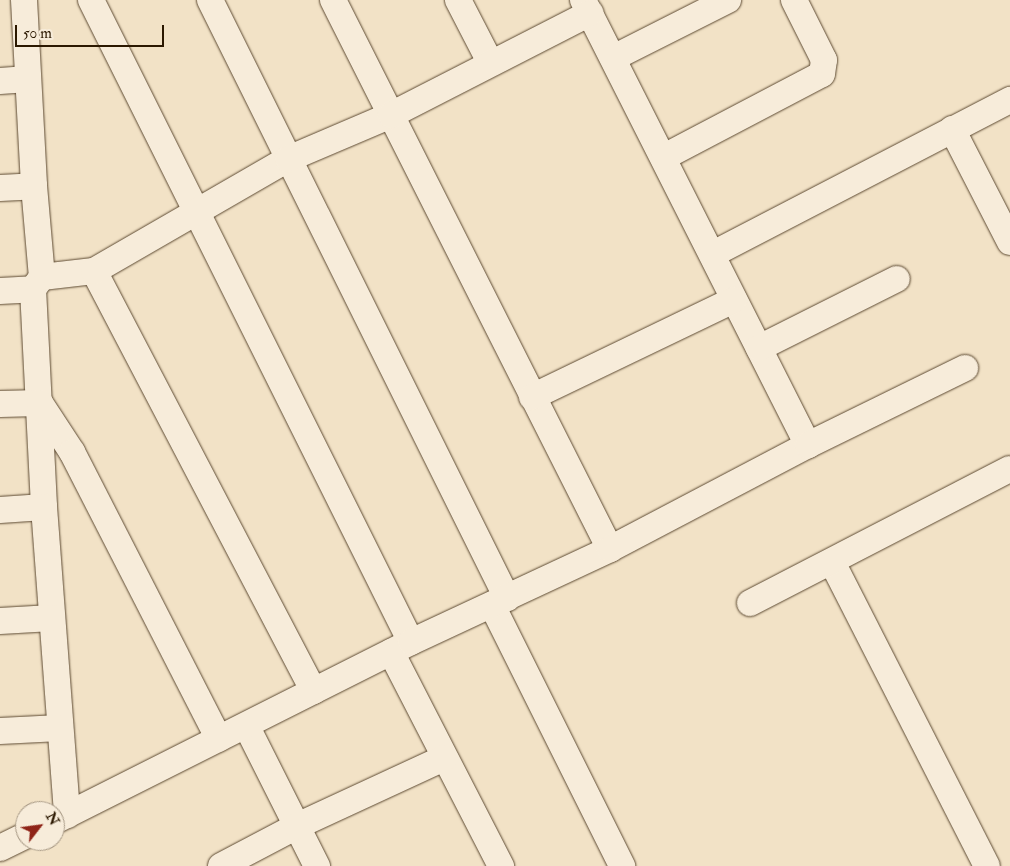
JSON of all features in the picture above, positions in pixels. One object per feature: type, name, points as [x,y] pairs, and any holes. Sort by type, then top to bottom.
[{"type":"street","points":[[24,0],[34,186],[44,507],[60,728],[61,801]]},
{"type":"street","points":[[91,0],[196,209],[401,647],[444,758],[501,866]]},
{"type":"street","points":[[210,0],[288,159],[499,602],[622,866]]},
{"type":"street","points":[[333,0],[610,549]]},
{"type":"street","points":[[458,0],[490,62]]},
{"type":"street","points":[[613,58],[728,0]]},
{"type":"street","points":[[664,157],[822,74],[824,60],[794,0]]},
{"type":"street","points":[[0,291],[94,271],[196,209],[288,159],[391,114],[490,62],[586,7],[664,157],[808,445]]},
{"type":"street","points":[[0,81],[28,79]]},
{"type":"street","points":[[713,254],[1010,100]]},
{"type":"street","points":[[952,129],[1010,242]]},
{"type":"street","points":[[0,188],[34,186]]},
{"type":"street","points":[[94,271],[314,692]]},
{"type":"street","points":[[760,348],[898,279]]},
{"type":"street","points":[[532,397],[734,300]]},
{"type":"street","points":[[65,816],[219,739],[247,727],[401,647],[610,549],[808,445],[965,368]]},
{"type":"street","points":[[0,404],[40,403]]},
{"type":"street","points":[[40,403],[72,452],[219,739]]},
{"type":"street","points":[[750,604],[1010,469]]},
{"type":"street","points":[[0,510],[44,507]]},
{"type":"street","points":[[832,562],[987,866]]},
{"type":"street","points":[[0,621],[52,618]]},
{"type":"street","points":[[247,727],[317,866]]},
{"type":"street","points":[[0,731],[60,728]]},
{"type":"street","points":[[222,866],[297,826],[444,758]]},
{"type":"street","points":[[0,848],[15,841]]}]
